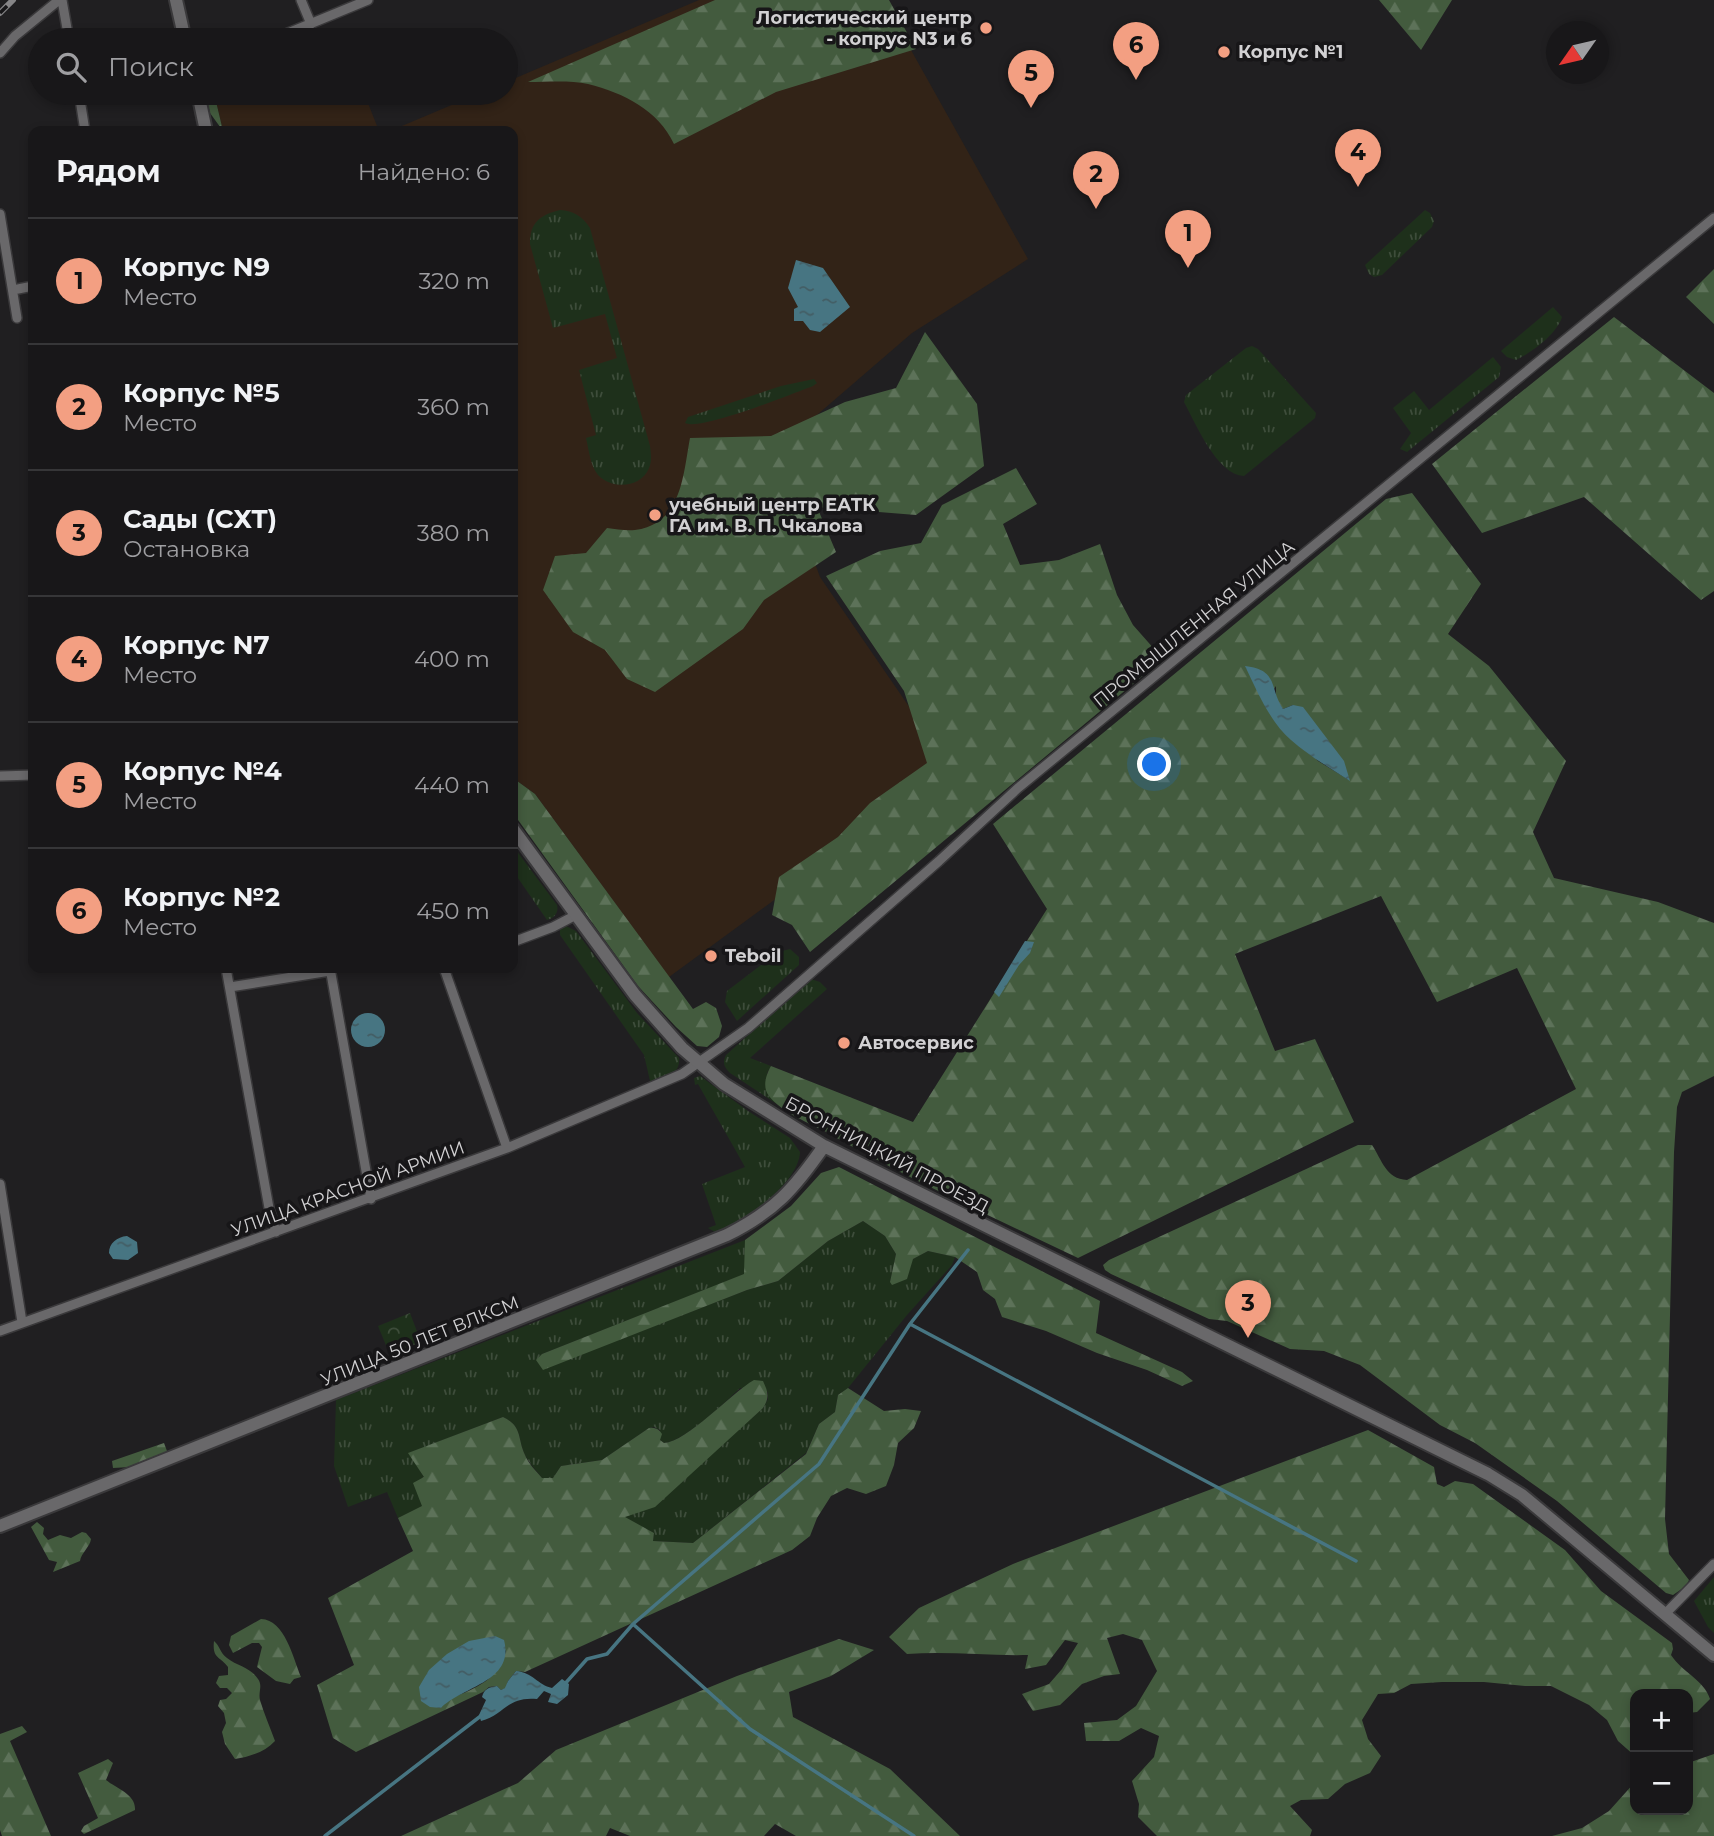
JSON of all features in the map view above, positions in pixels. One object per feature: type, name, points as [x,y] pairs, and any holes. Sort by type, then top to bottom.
[{"type":"main road","points":[[176,0],[183,28]]},
{"type":"main road","points":[[201,105],[205,126]]},
{"type":"main road","name":"БРОННИЦКИЙ ПРОЕЗД","points":[[518,836],[657,1022],[724,1084],[753,1104],[824,1146],[936,1203],[1488,1474],[1521,1496],[1714,1654]]},
{"type":"main road","name":"УЛИЦА 50 ЛЕТ ВЛКСМ","points":[[0,1526],[727,1236],[748,1225],[786,1197],[824,1146]]},
{"type":"street","points":[[0,53],[15,36],[60,0],[66,28]]},
{"type":"street","points":[[301,0],[311,24]]},
{"type":"street","points":[[301,28],[368,0]]},
{"type":"street","points":[[81,105],[84,126]]},
{"type":"street","points":[[0,214],[17,318]]},
{"type":"street","name":"ПРОМЫШЛЕННАЯ УЛИЦА","points":[[699,1062],[748,1028],[940,861],[1018,788],[1714,218]]},
{"type":"street","points":[[13,290],[28,287]]},
{"type":"street","points":[[0,776],[28,775]]},
{"type":"street","points":[[518,940],[576,915]]},
{"type":"street","points":[[227,973],[269,1208],[276,1232]]},
{"type":"street","points":[[230,987],[312,973]]},
{"type":"street","points":[[331,973],[371,1199]]},
{"type":"street","points":[[446,973],[507,1148]]},
{"type":"street","name":"УЛИЦА КРАСНОЙ АРМИИ","points":[[0,1331],[507,1148],[663,1084],[699,1062]]},
{"type":"street","points":[[0,1184],[22,1322]]},
{"type":"street","points":[[1665,1614],[1714,1564]]},
{"type":"shaded area","name":"учебный центр ЕАТК ГА им. В. П. Чкалова","points":[[699,0],[883,0],[1028,259],[912,333],[774,452],[820,577],[956,775],[878,824],[669,977],[535,794],[518,782],[518,126],[402,126],[452,105],[518,105],[518,77]]},
{"type":"shaded area","points":[[217,105],[369,105],[377,126],[222,126]]},
{"type":"green space","points":[[715,0],[889,0],[916,49],[776,92],[674,144],[649,112],[614,92],[581,83],[528,82]]},
{"type":"green space","points":[[1379,0],[1452,0],[1421,50]]},
{"type":"green space","points":[[208,105],[217,105],[222,126],[219,126]]},
{"type":"green space","points":[[560,210],[577,215],[590,228],[650,446],[651,460],[645,475],[626,485],[611,483],[598,475],[591,462],[586,438],[596,435],[579,370],[617,358],[605,314],[553,328],[530,244],[534,225],[547,214]]},
{"type":"green space","points":[[1425,210],[1434,221],[1432,227],[1382,275],[1374,277],[1369,274],[1365,265]]},
{"type":"green space","points":[[1714,269],[1714,324],[1686,297]]},
{"type":"green space","points":[[1553,307],[1562,317],[1555,330],[1543,342],[1516,360],[1501,351]]},
{"type":"green space","points":[[1614,317],[1714,393],[1714,591],[1701,600],[1584,497],[1482,533],[1432,464]]},
{"type":"green space","points":[[925,332],[977,404],[984,466],[916,515],[817,507],[836,552],[764,600],[743,629],[655,692],[627,679],[605,650],[573,632],[543,590],[555,556],[586,553],[607,528],[635,530],[651,526],[662,518],[678,496],[690,438],[771,436],[845,402],[896,388]]},
{"type":"green space","points":[[1252,346],[1258,349],[1316,413],[1315,418],[1244,476],[1234,473],[1216,458],[1184,402],[1186,395]]},
{"type":"green space","points":[[1493,357],[1501,367],[1499,377],[1407,452],[1400,449],[1411,433],[1393,408],[1414,391],[1429,410]]},
{"type":"green space","points":[[814,379],[817,383],[813,386],[747,410],[708,422],[685,423],[688,417],[781,386]]},
{"type":"green space","points":[[1016,468],[1037,504],[1003,524],[1020,565],[1059,560],[1100,544],[1117,595],[1133,625],[1163,659],[810,952],[792,925],[772,915],[779,877],[838,837],[870,803],[927,763],[904,691],[826,576],[880,551],[921,543],[942,505]]},
{"type":"green space","points":[[1412,493],[1481,584],[1448,634],[1489,666],[1566,761],[1533,832],[1554,878],[1658,902],[1714,923],[1714,1076],[1682,1092],[1677,1107],[1674,1152],[1665,1519],[1669,1554],[1689,1580],[1686,1586],[1673,1595],[1666,1593],[1557,1501],[1475,1443],[1440,1425],[1360,1365],[1324,1351],[1290,1349],[1227,1321],[1209,1319],[1111,1274],[1103,1265],[1358,1145],[1372,1145],[1389,1172],[1407,1180],[1576,1089],[1517,968],[1437,1002],[1381,896],[1235,954],[1275,1051],[1315,1039],[1354,1122],[1078,1258],[921,1182],[797,1117],[781,1108],[766,1089],[766,1077],[771,1066],[913,1122],[1047,909],[993,824],[1386,499]],"holes":[[[1276,686],[1276,699],[1283,709],[1293,705],[1349,780],[1318,761],[1264,704]]]},
{"type":"green space","points":[[518,782],[535,794],[693,1009],[706,1002],[716,1008],[722,1026],[719,1037],[707,1047],[697,1046],[638,986],[518,820]]},
{"type":"green space","points":[[518,853],[557,905],[557,913],[547,920],[518,878]]},
{"type":"green space","points":[[566,926],[576,931],[637,1013],[679,1058],[677,1068],[670,1075],[651,1085],[644,1055],[560,935],[560,928]]},
{"type":"green space","points":[[790,949],[799,957],[799,965],[737,1021],[725,1002],[727,991],[778,952]]},
{"type":"green space","points":[[811,979],[820,982],[827,989],[750,1058],[771,1066],[767,1073],[768,1095],[786,1110],[730,1073],[724,1060],[726,1055]]},
{"type":"green space","points":[[700,1076],[790,1138],[800,1152],[797,1164],[780,1189],[754,1211],[715,1232],[708,1228],[716,1225],[702,1184],[745,1167],[698,1084],[695,1085],[694,1078]]},
{"type":"green space","points":[[839,1167],[1100,1301],[1096,1333],[1182,1372],[1193,1381],[1182,1386],[1046,1331],[1002,1317],[995,1299],[983,1290],[977,1272],[955,1257],[928,1251],[913,1259],[907,1279],[892,1285],[890,1282],[896,1254],[885,1236],[863,1221],[828,1241],[778,1281],[747,1290],[543,1370],[536,1360],[542,1354],[744,1274],[745,1240],[791,1206],[821,1173]]},
{"type":"green space","points":[[863,1221],[885,1236],[896,1254],[890,1282],[913,1259],[928,1251],[955,1257],[952,1265],[848,1388],[838,1395],[835,1412],[819,1424],[806,1453],[693,1543],[653,1541],[654,1533],[624,1517],[697,1466],[763,1408],[768,1392],[740,1388],[704,1420],[672,1441],[664,1443],[660,1440],[660,1430],[649,1428],[602,1460],[561,1466],[553,1478],[542,1478],[525,1455],[517,1429],[503,1417],[409,1453],[424,1477],[423,1506],[398,1518],[387,1492],[348,1507],[334,1466],[336,1400],[745,1240],[745,1274],[542,1354],[537,1360],[543,1369],[747,1290],[778,1281],[828,1241]]},
{"type":"green space","points":[[410,1313],[421,1342],[390,1355],[378,1326]]},
{"type":"green space","points":[[754,1380],[763,1381],[768,1394],[763,1408],[655,1507],[625,1517],[654,1533],[653,1541],[693,1543],[806,1454],[819,1424],[835,1412],[838,1395],[848,1388],[884,1411],[921,1411],[914,1428],[898,1443],[886,1486],[866,1494],[847,1488],[831,1496],[817,1518],[810,1536],[792,1550],[525,1672],[516,1671],[506,1688],[501,1690],[497,1686],[489,1687],[356,1752],[333,1738],[317,1685],[354,1665],[328,1598],[413,1551],[398,1518],[422,1506],[413,1483],[424,1477],[408,1453],[503,1417],[517,1429],[525,1455],[532,1467],[542,1478],[553,1478],[561,1466],[602,1460],[649,1428],[660,1431],[660,1440],[664,1443],[674,1441],[697,1426]],"holes":[[[506,1650],[503,1660],[486,1681],[451,1698]]]},
{"type":"green space","points":[[1368,1430],[1434,1467],[1437,1484],[1444,1487],[1455,1481],[1473,1484],[1565,1550],[1601,1591],[1672,1643],[1671,1655],[1703,1686],[1710,1699],[1697,1712],[1693,1712],[1693,1689],[1630,1689],[1630,1752],[1618,1741],[1607,1720],[1589,1705],[1551,1686],[1484,1682],[1411,1684],[1394,1693],[1378,1694],[1362,1720],[1368,1739],[1381,1756],[1370,1773],[1345,1784],[1328,1799],[1301,1800],[1290,1806],[1312,1830],[1310,1836],[1157,1836],[1138,1817],[1139,1804],[1132,1781],[1154,1757],[1159,1736],[1141,1728],[1119,1741],[1086,1741],[1084,1723],[1117,1720],[1136,1706],[1157,1671],[1142,1640],[1123,1634],[1107,1638],[1120,1674],[1104,1676],[1082,1684],[1060,1705],[1033,1711],[1022,1694],[1049,1684],[1078,1643],[1065,1640],[1046,1665],[1025,1669],[1028,1655],[907,1654],[889,1637],[919,1608],[1013,1564]]},
{"type":"green space","points":[[164,1443],[167,1451],[163,1455],[130,1467],[113,1468],[112,1461]]},
{"type":"green space","points":[[37,1522],[44,1528],[43,1534],[48,1540],[60,1535],[71,1538],[82,1532],[86,1533],[91,1539],[80,1561],[53,1572],[57,1562],[49,1560],[31,1527]]},
{"type":"green space","points":[[1714,1577],[1714,1633],[1694,1601]]},
{"type":"green space","points":[[261,1619],[276,1626],[287,1641],[301,1677],[290,1684],[276,1681],[257,1667],[262,1647],[259,1643],[252,1643],[233,1653],[229,1645],[231,1636]]},
{"type":"green space","points":[[839,1639],[874,1650],[831,1676],[789,1692],[793,1717],[890,1769],[960,1836],[796,1836],[775,1824],[764,1836],[630,1836],[610,1828],[606,1836],[401,1836],[518,1783],[556,1750],[737,1676]]},
{"type":"green space","points":[[214,1641],[231,1661],[255,1675],[260,1687],[260,1700],[275,1741],[251,1755],[235,1759],[225,1744],[222,1732],[226,1723],[224,1713],[218,1706],[220,1700],[226,1699],[232,1693],[227,1688],[220,1688],[216,1683],[219,1676],[228,1675],[228,1667],[215,1654]]},
{"type":"green space","points":[[22,1726],[27,1732],[10,1741],[51,1836],[2,1836],[0,1830],[0,1734]]},
{"type":"green space","points":[[1714,1754],[1714,1836],[1552,1836],[1582,1828],[1609,1811],[1630,1788],[1630,1815],[1693,1815],[1693,1761]]},
{"type":"green space","points":[[108,1759],[113,1763],[106,1780],[129,1796],[135,1810],[84,1834],[81,1831],[84,1826],[98,1818],[78,1773]]},
{"type":"water","points":[[796,260],[823,268],[850,307],[820,332],[810,330],[803,321],[794,321],[794,309],[798,307],[788,288]]},
{"type":"water","points":[[1245,666],[1263,671],[1268,676],[1283,709],[1293,705],[1303,707],[1344,761],[1350,781],[1283,733],[1265,706]]},
{"type":"water","points":[[1025,941],[1034,942],[1030,953],[999,997],[994,992]]},
{"type":"water","points":[[368,1013],[380,1018],[385,1030],[380,1042],[368,1047],[356,1042],[351,1030],[356,1018]]},
{"type":"water","points":[[127,1236],[137,1242],[138,1253],[128,1260],[113,1259],[109,1253],[112,1243]]},
{"type":"water","points":[[495,1636],[504,1640],[505,1654],[502,1665],[495,1674],[441,1708],[430,1707],[421,1701],[419,1687],[429,1670],[447,1654],[469,1641]]},
{"type":"water","points":[[516,1671],[552,1688],[562,1679],[569,1684],[568,1695],[557,1704],[548,1702],[551,1694],[544,1691],[537,1699],[518,1700],[481,1721],[479,1715],[486,1700],[482,1697],[484,1692],[494,1686],[501,1690],[505,1688]]},
{"type":"waterway","points":[[563,1686],[587,1659],[607,1654],[633,1624],[819,1464],[910,1324],[968,1250]]},
{"type":"waterway","points":[[910,1324],[1356,1561]]},
{"type":"waterway","points":[[633,1624],[750,1729],[914,1836]]},
{"type":"waterway","points":[[325,1836],[482,1715]]},
{"type":"railway","points":[[0,13],[13,0]]},
{"type":"place","name":"Логистический центр - копрус N3 и 6","points":[[986,28]]},
{"type":"place","name":"Корпус №1","points":[[1224,52]]},
{"type":"place","name":"Корпус №2","points":[[1136,80]]},
{"type":"place","name":"Корпус №4","points":[[1031,108]]},
{"type":"place","name":"Корпус N7","points":[[1358,187]]},
{"type":"place","name":"Корпус №5","points":[[1096,209]]},
{"type":"place","name":"Корпус N9","points":[[1188,268]]},
{"type":"place","name":"учебный центр ЕАТК ГА им. В. П. Чкалова","points":[[655,515]]},
{"type":"place","name":"Teboil","points":[[711,956]]},
{"type":"place","name":"Автосервис","points":[[844,1043]]},
{"type":"place","name":"Сады (СХТ)","points":[[1248,1338]]}]
